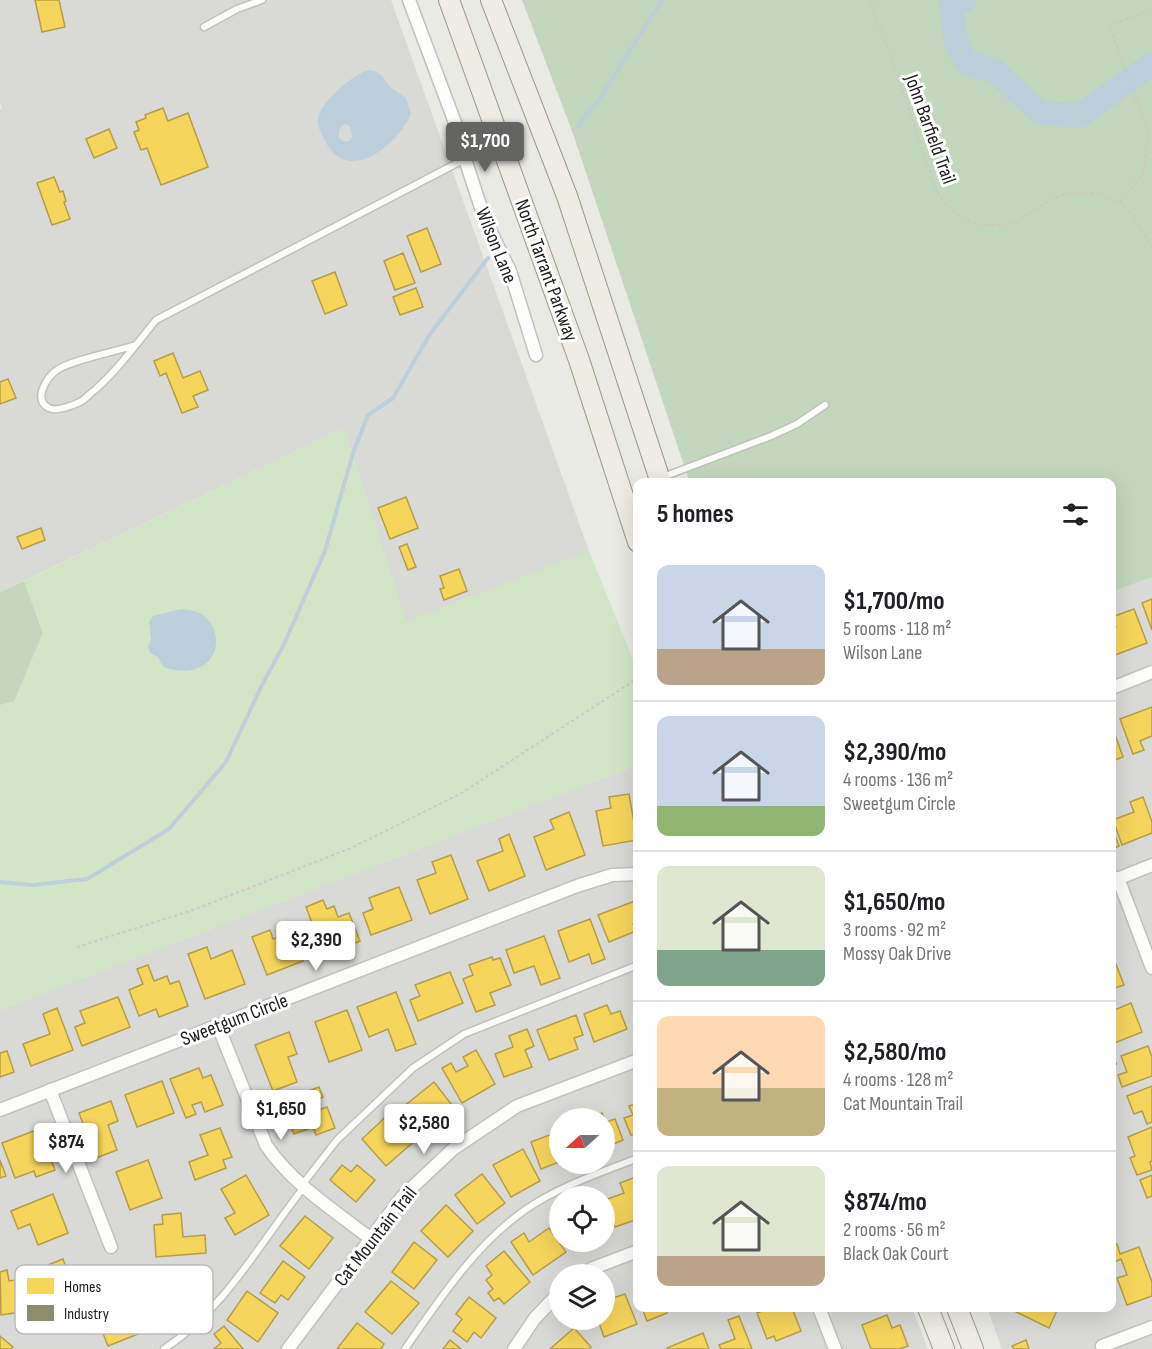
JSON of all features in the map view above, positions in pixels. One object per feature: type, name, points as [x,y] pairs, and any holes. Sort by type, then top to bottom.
[{"type":"main road","name":"North Tarrant Parkway","points":[[448,0],[579,360],[633,527]]},
{"type":"main road","name":"North Tarrant Parkway","points":[[491,0],[567,196],[659,478]]},
{"type":"main road","points":[[930,1312],[944,1349]]},
{"type":"main road","points":[[959,1312],[973,1349]]},
{"type":"street","name":"Wilson Lane","points":[[409,0],[460,136],[485,220],[510,271],[536,355]]},
{"type":"street","points":[[1116,686],[1152,672]]},
{"type":"street","points":[[1116,879],[1152,865]]},
{"type":"street","name":"Sweetgum Circle","points":[[0,1110],[577,886],[612,875],[633,874]]},
{"type":"street","points":[[1116,881],[1152,968]]},
{"type":"street","points":[[218,1026],[266,1145],[277,1162],[303,1186],[371,1239]]},
{"type":"street","name":"Cat Mountain Trail","points":[[288,1349],[402,1197],[453,1149],[518,1106],[633,1062]]},
{"type":"street","points":[[50,1090],[111,1247]]},
{"type":"street","points":[[604,1264],[633,1253]]},
{"type":"street","points":[[514,1349],[535,1318],[549,1303]]},
{"type":"street","points":[[821,1312],[835,1349]]},
{"type":"street","points":[[1102,1346],[1152,1327]]},
{"type":"lane","points":[[204,27],[237,9],[262,0]]},
{"type":"lane","points":[[136,345],[58,370],[44,385],[41,393],[44,403],[49,408],[56,409],[81,401],[113,373],[156,321],[465,159]]},
{"type":"lane","points":[[667,478],[797,424],[825,405]]},
{"type":"lane","points":[[213,1308],[337,1140],[413,1068],[464,1034],[633,967]]},
{"type":"lane","points":[[405,1349],[480,1250],[524,1211],[560,1190],[633,1160]]},
{"type":"lane","points":[[164,1349],[184,1334]]},
{"type":"path","name":"John Barfield Trail","points":[[870,0],[936,190],[947,206],[963,219],[983,225],[1016,222],[1051,200],[1072,192],[1100,194],[1120,203]]},
{"type":"path","points":[[1152,9],[1109,26],[1149,132],[1144,172],[1120,203],[1132,215],[1152,247]]},
{"type":"path","points":[[77,947],[193,910],[351,848],[460,794],[633,681]]},
{"type":"shaded area","points":[[0,0],[391,0],[589,551],[406,622],[344,428],[0,592],[0,109],[2,108],[0,103]]},
{"type":"shaded area","points":[[1152,577],[1152,1349],[1002,1349],[988,1312],[1116,1312],[1116,590]]},
{"type":"shaded area","points":[[633,767],[633,1312],[914,1312],[928,1349],[0,1349],[0,1010]]},
{"type":"green space","points":[[522,0],[1152,0],[1152,577],[1116,590],[1116,478],[688,478],[572,131]]},
{"type":"green space","points":[[344,428],[406,621],[589,551],[633,659],[633,767],[0,1010],[0,705],[14,700],[43,633],[24,581]]},
{"type":"green space","points":[[24,581],[43,633],[14,701],[0,705],[0,592]]},
{"type":"water","points":[[368,70],[381,75],[391,88],[406,98],[411,114],[395,138],[383,149],[358,161],[345,160],[333,153],[324,139],[318,126],[318,117],[334,94],[350,80]],"holes":[[[346,124],[350,127],[352,137],[349,141],[343,141],[339,138],[339,131]]]},
{"type":"water","points":[[181,609],[200,613],[207,618],[215,632],[216,640],[213,656],[200,667],[187,671],[163,667],[158,657],[150,653],[148,646],[151,639],[149,622],[153,616]]},
{"type":"building: Homes","points":[[35,0],[59,0],[65,27],[42,32]]},
{"type":"building: Homes","points":[[163,108],[168,121],[188,113],[208,167],[161,185],[147,148],[141,150],[134,132],[139,130],[136,122],[146,118],[145,115]]},
{"type":"building: Homes","points":[[109,129],[117,148],[94,158],[86,139]]},
{"type":"building: Homes","points":[[54,177],[60,192],[63,191],[70,219],[52,225],[37,183]]},
{"type":"building: Homes","points":[[427,228],[441,264],[421,272],[407,236]]},
{"type":"building: Homes","points":[[403,253],[415,283],[395,290],[384,261]]},
{"type":"building: Homes","points":[[335,272],[347,305],[325,314],[312,281]]},
{"type":"building: Homes","points":[[416,288],[423,307],[400,315],[393,297]]},
{"type":"building: Homes","points":[[173,353],[183,378],[200,371],[208,390],[193,396],[198,407],[182,413],[166,373],[160,376],[154,361]]},
{"type":"building: Homes","points":[[8,379],[16,398],[0,404],[0,382]]},
{"type":"building: Homes","points":[[406,497],[418,528],[390,539],[378,508]]},
{"type":"building: Homes","points":[[41,528],[45,540],[22,549],[17,537]]},
{"type":"building: Homes","points":[[407,544],[416,567],[408,570],[399,547]]},
{"type":"building: Homes","points":[[459,569],[467,591],[444,600],[440,589],[444,588],[440,576]]},
{"type":"building: Homes","points":[[1152,599],[1152,630],[1142,603]]},
{"type":"building: Homes","points":[[1134,609],[1147,643],[1116,655],[1116,616]]},
{"type":"building: Homes","points":[[1152,707],[1152,736],[1140,741],[1144,750],[1133,754],[1120,719]]},
{"type":"building: Homes","points":[[1116,737],[1123,757],[1116,760]]},
{"type":"building: Homes","points":[[629,794],[633,817],[633,841],[603,846],[596,811],[611,808],[609,797]]},
{"type":"building: Homes","points":[[1143,797],[1152,822],[1152,833],[1122,845],[1116,828],[1116,819],[1134,812],[1130,802]]},
{"type":"building: Homes","points":[[569,812],[585,855],[546,870],[534,837],[554,829],[550,820]]},
{"type":"building: Homes","points":[[509,834],[525,876],[489,891],[477,861],[503,851],[499,839]]},
{"type":"building: Homes","points":[[451,855],[468,899],[430,914],[417,880],[436,873],[432,862]]},
{"type":"building: Homes","points":[[399,887],[412,920],[371,935],[363,913],[373,909],[369,898]]},
{"type":"building: Homes","points":[[323,900],[327,909],[334,906],[338,917],[349,913],[360,941],[324,955],[306,907]]},
{"type":"building: Homes","points":[[633,902],[633,932],[609,942],[598,915]]},
{"type":"building: Homes","points":[[590,919],[605,959],[592,964],[589,954],[569,962],[558,931]]},
{"type":"building: Homes","points":[[270,930],[273,939],[292,932],[303,961],[267,975],[252,937]]},
{"type":"building: Homes","points":[[544,936],[560,978],[541,985],[534,966],[514,973],[506,950]]},
{"type":"building: Homes","points":[[207,947],[211,959],[232,950],[245,984],[205,999],[188,954]]},
{"type":"building: Homes","points":[[492,957],[493,960],[500,958],[511,985],[490,993],[495,1005],[476,1012],[463,979],[473,975],[469,965]]},
{"type":"building: Homes","points":[[1116,964],[1124,985],[1116,988]]},
{"type":"building: Homes","points":[[148,965],[154,981],[167,976],[170,984],[179,981],[188,1006],[159,1017],[156,1009],[139,1016],[129,990],[143,984],[137,969]]},
{"type":"building: Homes","points":[[450,972],[463,1003],[418,1021],[410,1000],[420,996],[415,985]]},
{"type":"building: Homes","points":[[396,992],[416,1044],[396,1051],[388,1029],[369,1037],[357,1007]]},
{"type":"building: Homes","points":[[118,997],[130,1027],[82,1046],[75,1027],[85,1023],[80,1011]]},
{"type":"building: Homes","points":[[1131,1003],[1142,1032],[1116,1042],[1116,1009]]},
{"type":"building: Homes","points":[[607,1005],[611,1014],[620,1011],[627,1029],[594,1042],[584,1014]]},
{"type":"building: Homes","points":[[57,1008],[73,1050],[31,1066],[23,1044],[50,1034],[43,1014]]},
{"type":"building: Homes","points":[[347,1010],[362,1050],[329,1062],[315,1022]]},
{"type":"building: Homes","points":[[576,1015],[583,1035],[574,1038],[578,1049],[549,1060],[537,1030]]},
{"type":"building: Homes","points":[[527,1029],[534,1046],[525,1050],[532,1067],[504,1077],[495,1054],[513,1047],[509,1036]]},
{"type":"building: Homes","points":[[289,1032],[297,1054],[288,1057],[297,1082],[273,1091],[255,1045]]},
{"type":"building: Homes","points":[[1148,1046],[1152,1057],[1152,1076],[1122,1087],[1118,1075],[1127,1072],[1121,1056]]},
{"type":"building: Homes","points":[[476,1050],[495,1084],[462,1103],[442,1068],[451,1063],[456,1072],[468,1066],[463,1057]]},
{"type":"building: Homes","points":[[7,1051],[14,1072],[0,1077],[0,1053]]},
{"type":"building: Homes","points":[[199,1068],[203,1078],[211,1075],[223,1105],[205,1112],[201,1102],[192,1105],[196,1114],[186,1118],[170,1079]]},
{"type":"building: Homes","points":[[162,1081],[174,1113],[137,1127],[125,1095]]},
{"type":"building: Homes","points":[[434,1082],[455,1109],[423,1133],[403,1107]]},
{"type":"building: Homes","points":[[1152,1086],[1152,1122],[1147,1124],[1142,1111],[1134,1114],[1127,1096]]},
{"type":"building: Homes","points":[[319,1087],[323,1097],[314,1101],[318,1110],[327,1107],[335,1128],[316,1135],[313,1127],[294,1134],[282,1101]]},
{"type":"building: Homes","points":[[111,1101],[118,1121],[108,1125],[117,1150],[96,1158],[79,1113]]},
{"type":"building: Homes","points":[[393,1110],[418,1138],[386,1166],[362,1139]]},
{"type":"building: Homes","points":[[633,1115],[633,1134],[631,1135],[624,1118]]},
{"type":"building: Homes","points":[[615,1119],[623,1140],[615,1143]]},
{"type":"building: Homes","points":[[1152,1127],[1152,1161],[1150,1162],[1152,1170],[1137,1175],[1130,1158],[1135,1156],[1128,1137]]},
{"type":"building: Homes","points":[[220,1128],[232,1157],[223,1160],[226,1168],[195,1180],[189,1162],[208,1155],[200,1135]]},
{"type":"building: Homes","points":[[39,1129],[55,1170],[36,1177],[34,1171],[15,1178],[2,1143]]},
{"type":"building: Homes","points":[[549,1135],[549,1166],[541,1169],[531,1142]]},
{"type":"building: Homes","points":[[523,1149],[540,1181],[511,1197],[493,1165]]},
{"type":"building: Homes","points":[[0,1160],[6,1176],[0,1178]]},
{"type":"building: Homes","points":[[148,1160],[162,1198],[130,1210],[116,1172]]},
{"type":"building: Homes","points":[[342,1165],[351,1172],[357,1165],[375,1180],[356,1202],[330,1180]]},
{"type":"building: Homes","points":[[482,1174],[505,1203],[477,1224],[455,1195]]},
{"type":"building: Homes","points":[[246,1175],[269,1215],[235,1235],[225,1218],[235,1213],[221,1189]]},
{"type":"building: Homes","points":[[1152,1175],[1152,1196],[1147,1198],[1140,1180]]},
{"type":"building: Homes","points":[[633,1178],[633,1221],[615,1227],[615,1196],[624,1193],[620,1183]]},
{"type":"building: Homes","points":[[53,1194],[68,1233],[38,1245],[30,1224],[18,1229],[11,1211]]},
{"type":"building: Homes","points":[[446,1205],[473,1231],[448,1257],[421,1231]]},
{"type":"building: Homes","points":[[181,1213],[183,1237],[205,1235],[206,1253],[156,1257],[154,1225],[163,1224],[162,1215]]},
{"type":"building: Homes","points":[[305,1216],[333,1238],[309,1269],[280,1246]]},
{"type":"building: Homes","points":[[549,1228],[549,1252],[566,1252],[533,1275],[511,1242],[524,1233],[529,1242]]},
{"type":"building: Homes","points":[[414,1242],[437,1260],[414,1289],[392,1272]]},
{"type":"building: Homes","points":[[1116,1244],[1120,1254],[1139,1247],[1152,1282],[1152,1296],[1127,1305],[1117,1278],[1127,1275],[1121,1259],[1116,1261]]},
{"type":"building: Homes","points":[[504,1251],[530,1282],[504,1304],[499,1298],[494,1301],[488,1293],[493,1289],[486,1280],[492,1275],[486,1266]]},
{"type":"building: Homes","points":[[63,1259],[65,1265],[48,1265]]},
{"type":"building: Homes","points":[[283,1261],[305,1277],[288,1300],[281,1295],[275,1303],[260,1293]]},
{"type":"building: Homes","points":[[7,1270],[9,1281],[15,1280],[15,1313],[1,1315],[0,1272]]},
{"type":"building: Homes","points":[[391,1281],[419,1303],[392,1334],[365,1312]]},
{"type":"building: Homes","points":[[247,1291],[278,1313],[258,1342],[227,1320]]},
{"type":"building: Homes","points":[[625,1294],[637,1324],[604,1337],[602,1330],[615,1330],[615,1297]]},
{"type":"building: Homes","points":[[469,1297],[496,1318],[481,1338],[474,1332],[467,1342],[453,1331],[462,1319],[456,1314]]},
{"type":"building: Homes","points":[[644,1312],[667,1312],[667,1313],[647,1321]]},
{"type":"building: Homes","points":[[794,1312],[801,1331],[776,1341],[774,1336],[767,1339],[757,1313]]},
{"type":"building: Homes","points":[[1016,1312],[1056,1312],[1049,1328]]},
{"type":"building: Homes","points":[[887,1315],[892,1328],[900,1325],[908,1346],[899,1349],[871,1349],[862,1325]]},
{"type":"building: Homes","points":[[739,1316],[752,1349],[721,1349],[719,1345],[735,1339],[728,1320]]},
{"type":"building: Homes","points":[[357,1323],[384,1344],[381,1349],[337,1349]]},
{"type":"building: Homes","points":[[224,1326],[243,1349],[214,1349],[221,1343],[214,1334]]},
{"type":"building: Homes","points":[[572,1330],[576,1330],[591,1347],[589,1349],[550,1349]]},
{"type":"building: Homes","points":[[703,1333],[709,1349],[667,1349],[667,1348]]},
{"type":"building: Homes","points":[[103,1334],[138,1334],[108,1346]]},
{"type":"building: Homes","points":[[0,1336],[13,1347],[11,1349],[0,1349]]},
{"type":"building: Homes","points":[[450,1340],[461,1349],[443,1349]]},
{"type":"building: Homes","points":[[1026,1340],[1029,1349],[1014,1349],[1012,1346]]},
{"type":"waterway","points":[[578,126],[600,98],[662,0]]},
{"type":"waterway","points":[[965,0],[951,5],[956,41],[966,62],[995,71],[1039,112],[1079,116],[1152,64]]},
{"type":"waterway","points":[[0,882],[33,885],[87,879],[169,829],[226,762],[284,644],[325,551],[353,453],[368,415],[393,398],[430,334],[488,258]]}]
